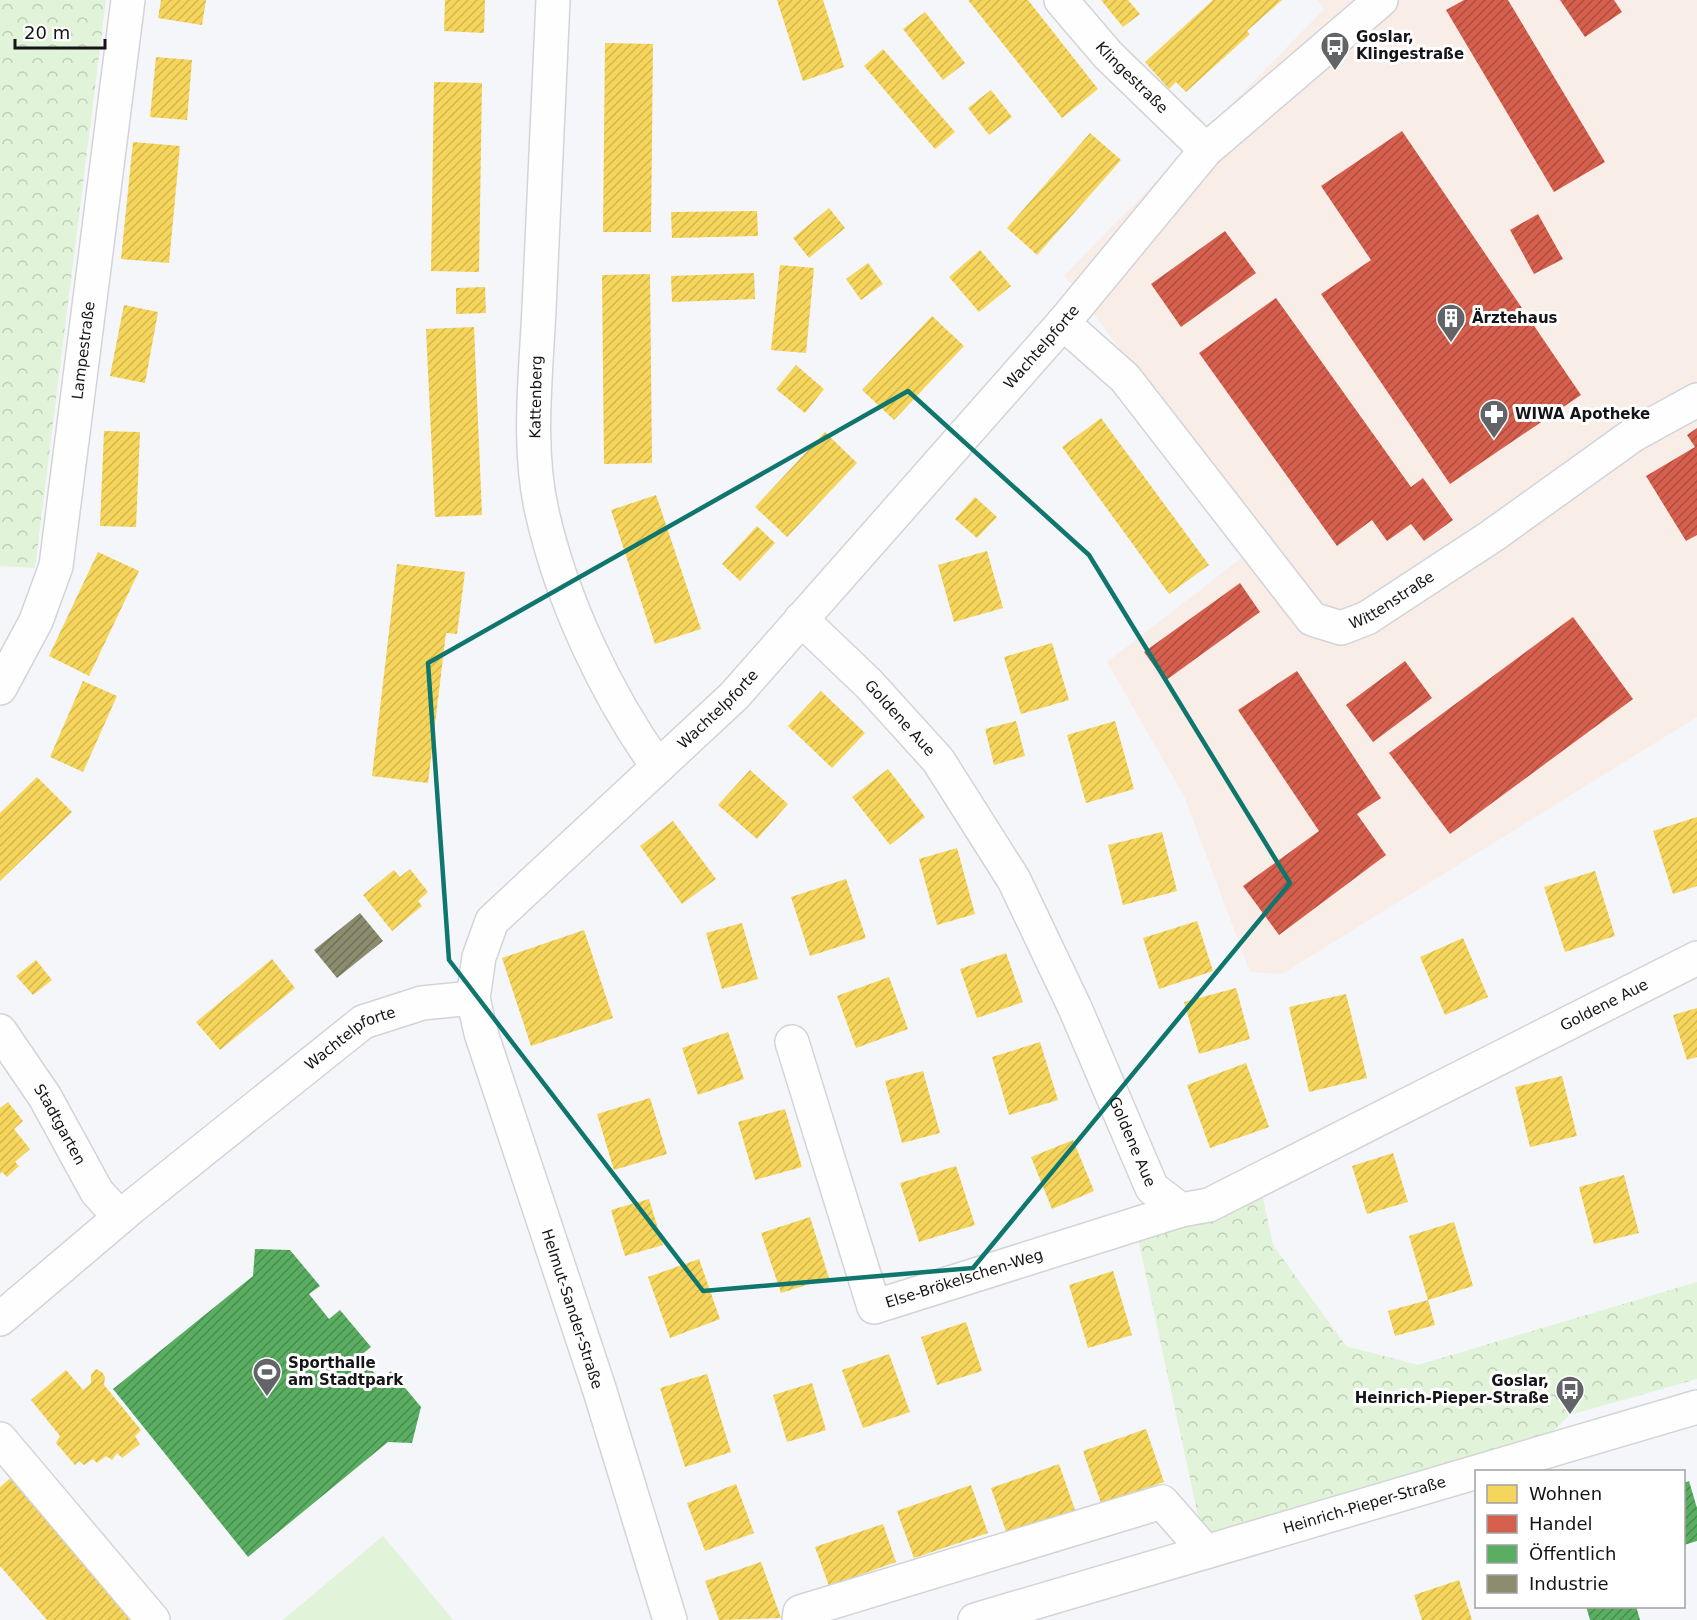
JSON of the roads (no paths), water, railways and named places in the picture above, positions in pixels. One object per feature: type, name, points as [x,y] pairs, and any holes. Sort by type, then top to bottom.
[{"type":"street","name":"Lampestraße","points":[[0,688],[36,621],[56,566],[128,0]]},
{"type":"street","name":"Kattenberg","points":[[553,0],[536,384],[535,453],[541,511],[557,567],[595,660],[628,725],[658,767]]},
{"type":"street","name":"Klingestraße","points":[[1061,0],[1108,55],[1206,150]]},
{"type":"street","name":"Wachtelpforte","points":[[0,1319],[120,1217],[363,1022],[422,1003],[473,998],[479,957],[492,921],[734,696],[1064,323],[1206,150],[1381,0]]},
{"type":"street","name":"Wittenstraße","points":[[1064,323],[1125,378],[1312,619],[1341,628],[1367,618],[1492,536],[1633,435],[1697,400]]},
{"type":"street","name":"Goldene Aue","points":[[801,618],[869,684],[938,760],[1014,880],[1075,1008],[1152,1188],[1181,1210],[1209,1204],[1697,958]]},
{"type":"street","name":"Helmut-Sander-Straße","points":[[473,998],[480,1033],[599,1388],[670,1620]]},
{"type":"street","name":"Stadtgarten","points":[[0,1031],[45,1097],[99,1195],[120,1217]]},
{"type":"street","name":"Else-Brökelschen-Weg","points":[[792,1042],[874,1307],[1181,1210]]},
{"type":"street","name":"Heinrich-Pieper-Straße","points":[[1484,1470],[1697,1407]]},
{"type":"street","points":[[0,1439],[153,1620]]},
{"type":"street","name":"Heinrich-Pieper-Straße","points":[[975,1620],[1475,1473]]},
{"type":"street","points":[[799,1620],[800,1612],[1162,1502],[1206,1552]]},
{"type":"place","name":"Goslar, Klingestraße","points":[[1335,72]]},
{"type":"place","name":"Ärztehaus","points":[[1451,344]]},
{"type":"place","name":"WIWA Apotheke","points":[[1494,440]]},
{"type":"place","name":"Sporthalle am Stadtpark","points":[[267,1398]]},
{"type":"place","name":"Goslar, Heinrich-Pieper-Straße","points":[[1570,1416]]}]
